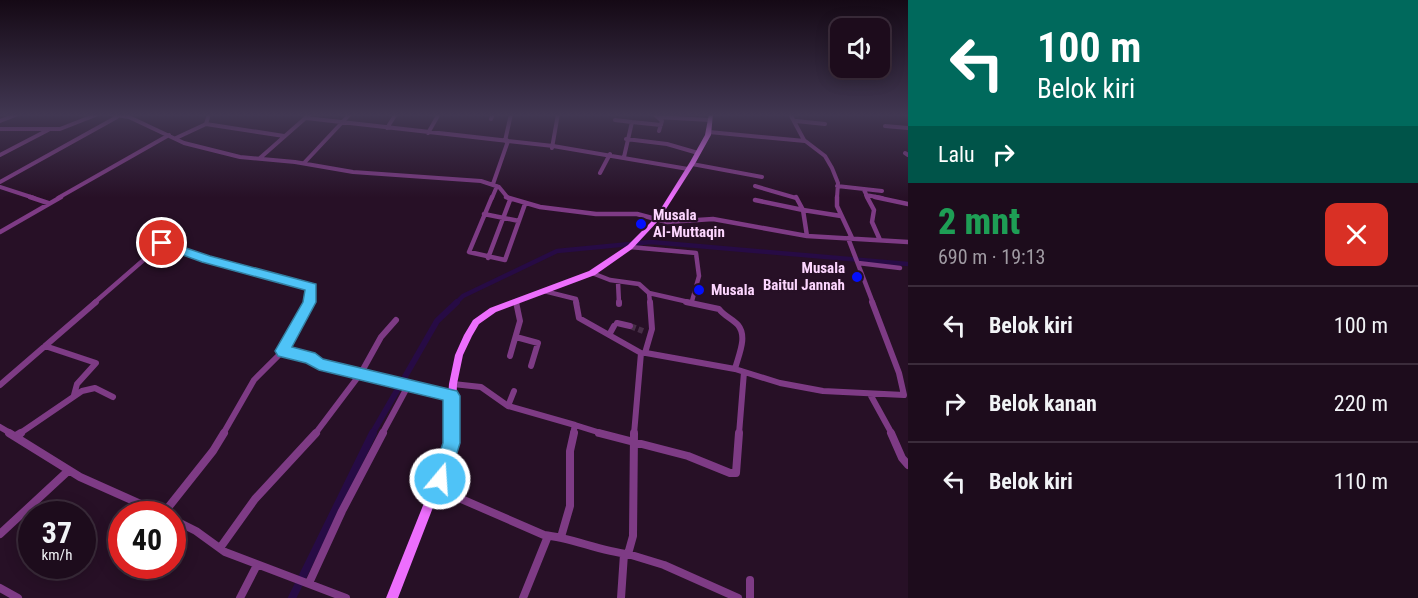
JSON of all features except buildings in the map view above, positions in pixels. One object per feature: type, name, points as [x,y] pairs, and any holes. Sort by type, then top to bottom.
[{"type":"street","points":[[0,154],[24,142]]},
{"type":"street","points":[[0,182],[73,142]]},
{"type":"street","points":[[0,232],[157,142]]},
{"type":"street","points":[[189,142],[234,156],[304,163],[353,172],[495,185],[510,200],[596,214],[637,214],[674,222],[713,219],[807,236],[908,242]]},
{"type":"street","points":[[260,158],[278,142]]},
{"type":"street","points":[[304,163],[324,142]]},
{"type":"street","points":[[507,142],[495,185],[468,251],[488,258],[505,260],[525,204]]},
{"type":"street","points":[[514,142],[762,177]]},
{"type":"street","points":[[553,147],[554,142]]},
{"type":"street","points":[[624,157],[626,142]]},
{"type":"street","points":[[650,142],[667,144],[698,153]]},
{"type":"street","points":[[392,598],[436,488],[451,443],[453,384],[462,347],[476,322],[493,310],[592,273],[633,244],[657,219],[704,142]]},
{"type":"street","points":[[542,291],[576,299],[579,318],[644,353],[735,369],[772,381],[812,389],[904,395],[885,333],[837,207],[837,176],[828,159],[806,142]]},
{"type":"street","points":[[600,172],[610,154]]},
{"type":"street","points":[[755,186],[795,195],[803,210],[807,236]]},
{"type":"street","points":[[837,186],[908,204]]},
{"type":"street","points":[[0,187],[48,203]]},
{"type":"street","points":[[865,192],[882,191]]},
{"type":"street","points":[[865,192],[874,210],[873,222],[880,240]]},
{"type":"street","points":[[488,258],[510,200]]},
{"type":"street","points":[[755,200],[841,216]]},
{"type":"street","points":[[484,214],[519,221]]},
{"type":"street","points":[[0,385],[162,243],[206,259],[312,288],[309,302],[283,351],[254,380],[213,451],[173,501]]},
{"type":"street","points":[[633,244],[696,253],[699,276],[692,301]]},
{"type":"street","points":[[857,260],[900,268]]},
{"type":"street","points":[[592,273],[618,282],[639,284],[649,293],[719,309],[725,317],[738,325],[743,341],[735,369]]},
{"type":"street","points":[[618,282],[619,304]]},
{"type":"street","points":[[621,598],[626,554],[633,536],[633,443],[644,353],[651,334],[649,293]]},
{"type":"street","points":[[510,356],[521,320],[516,301]]},
{"type":"street","points":[[220,548],[255,499],[316,433],[361,373],[381,337],[396,320]]},
{"type":"street","points":[[609,335],[616,324],[630,326]]},
{"type":"street","points":[[643,331],[651,334]]},
{"type":"street","points":[[516,338],[538,343],[531,366]]},
{"type":"street","points":[[45,346],[96,363],[78,384],[74,395]]},
{"type":"street","points":[[283,351],[310,357],[319,364],[452,396]]},
{"type":"street","points":[[453,384],[481,387],[508,406],[633,443],[690,457],[728,474],[736,473],[744,372]]},
{"type":"street","points":[[308,583],[407,384]]},
{"type":"street","points":[[16,436],[74,395],[95,388],[113,397]]},
{"type":"street","points":[[508,406],[514,391]]},
{"type":"street","points":[[870,394],[885,418],[902,458],[908,465]]},
{"type":"street","points":[[561,537],[570,506],[570,451],[575,425]]},
{"type":"street","points":[[0,427],[68,471],[134,501]]},
{"type":"street","points":[[0,534],[68,471]]},
{"type":"street","points":[[436,488],[548,536],[561,537],[605,552],[626,554],[664,565],[738,598]]},
{"type":"street","points":[[186,526],[220,548],[257,565],[346,598]]},
{"type":"street","points":[[523,598],[548,536]]},
{"type":"street","points":[[240,598],[257,565]]},
{"type":"street","points":[[750,580],[750,598]]},
{"type":"street","points":[[0,588],[18,598]]},
{"type":"waterway","points":[[457,302],[463,296],[557,251],[651,242],[908,264]]},
{"type":"waterway","points":[[372,434],[437,321],[457,302]]},
{"type":"waterway","points":[[292,598],[373,433]]},
{"type":"tunnel","points":[[630,326],[643,331]]},
{"type":"place","name":"Musala Al-Muttaqin","points":[[641,224]]},
{"type":"place","name":"Musala Baitul Jannah","points":[[857,277]]},
{"type":"place","name":"Musala","points":[[699,290]]},
{"type":"route","points":[[162,243],[206,259],[312,288],[309,302],[283,351],[310,357],[319,364],[452,396],[451,443],[440,479]]}]
